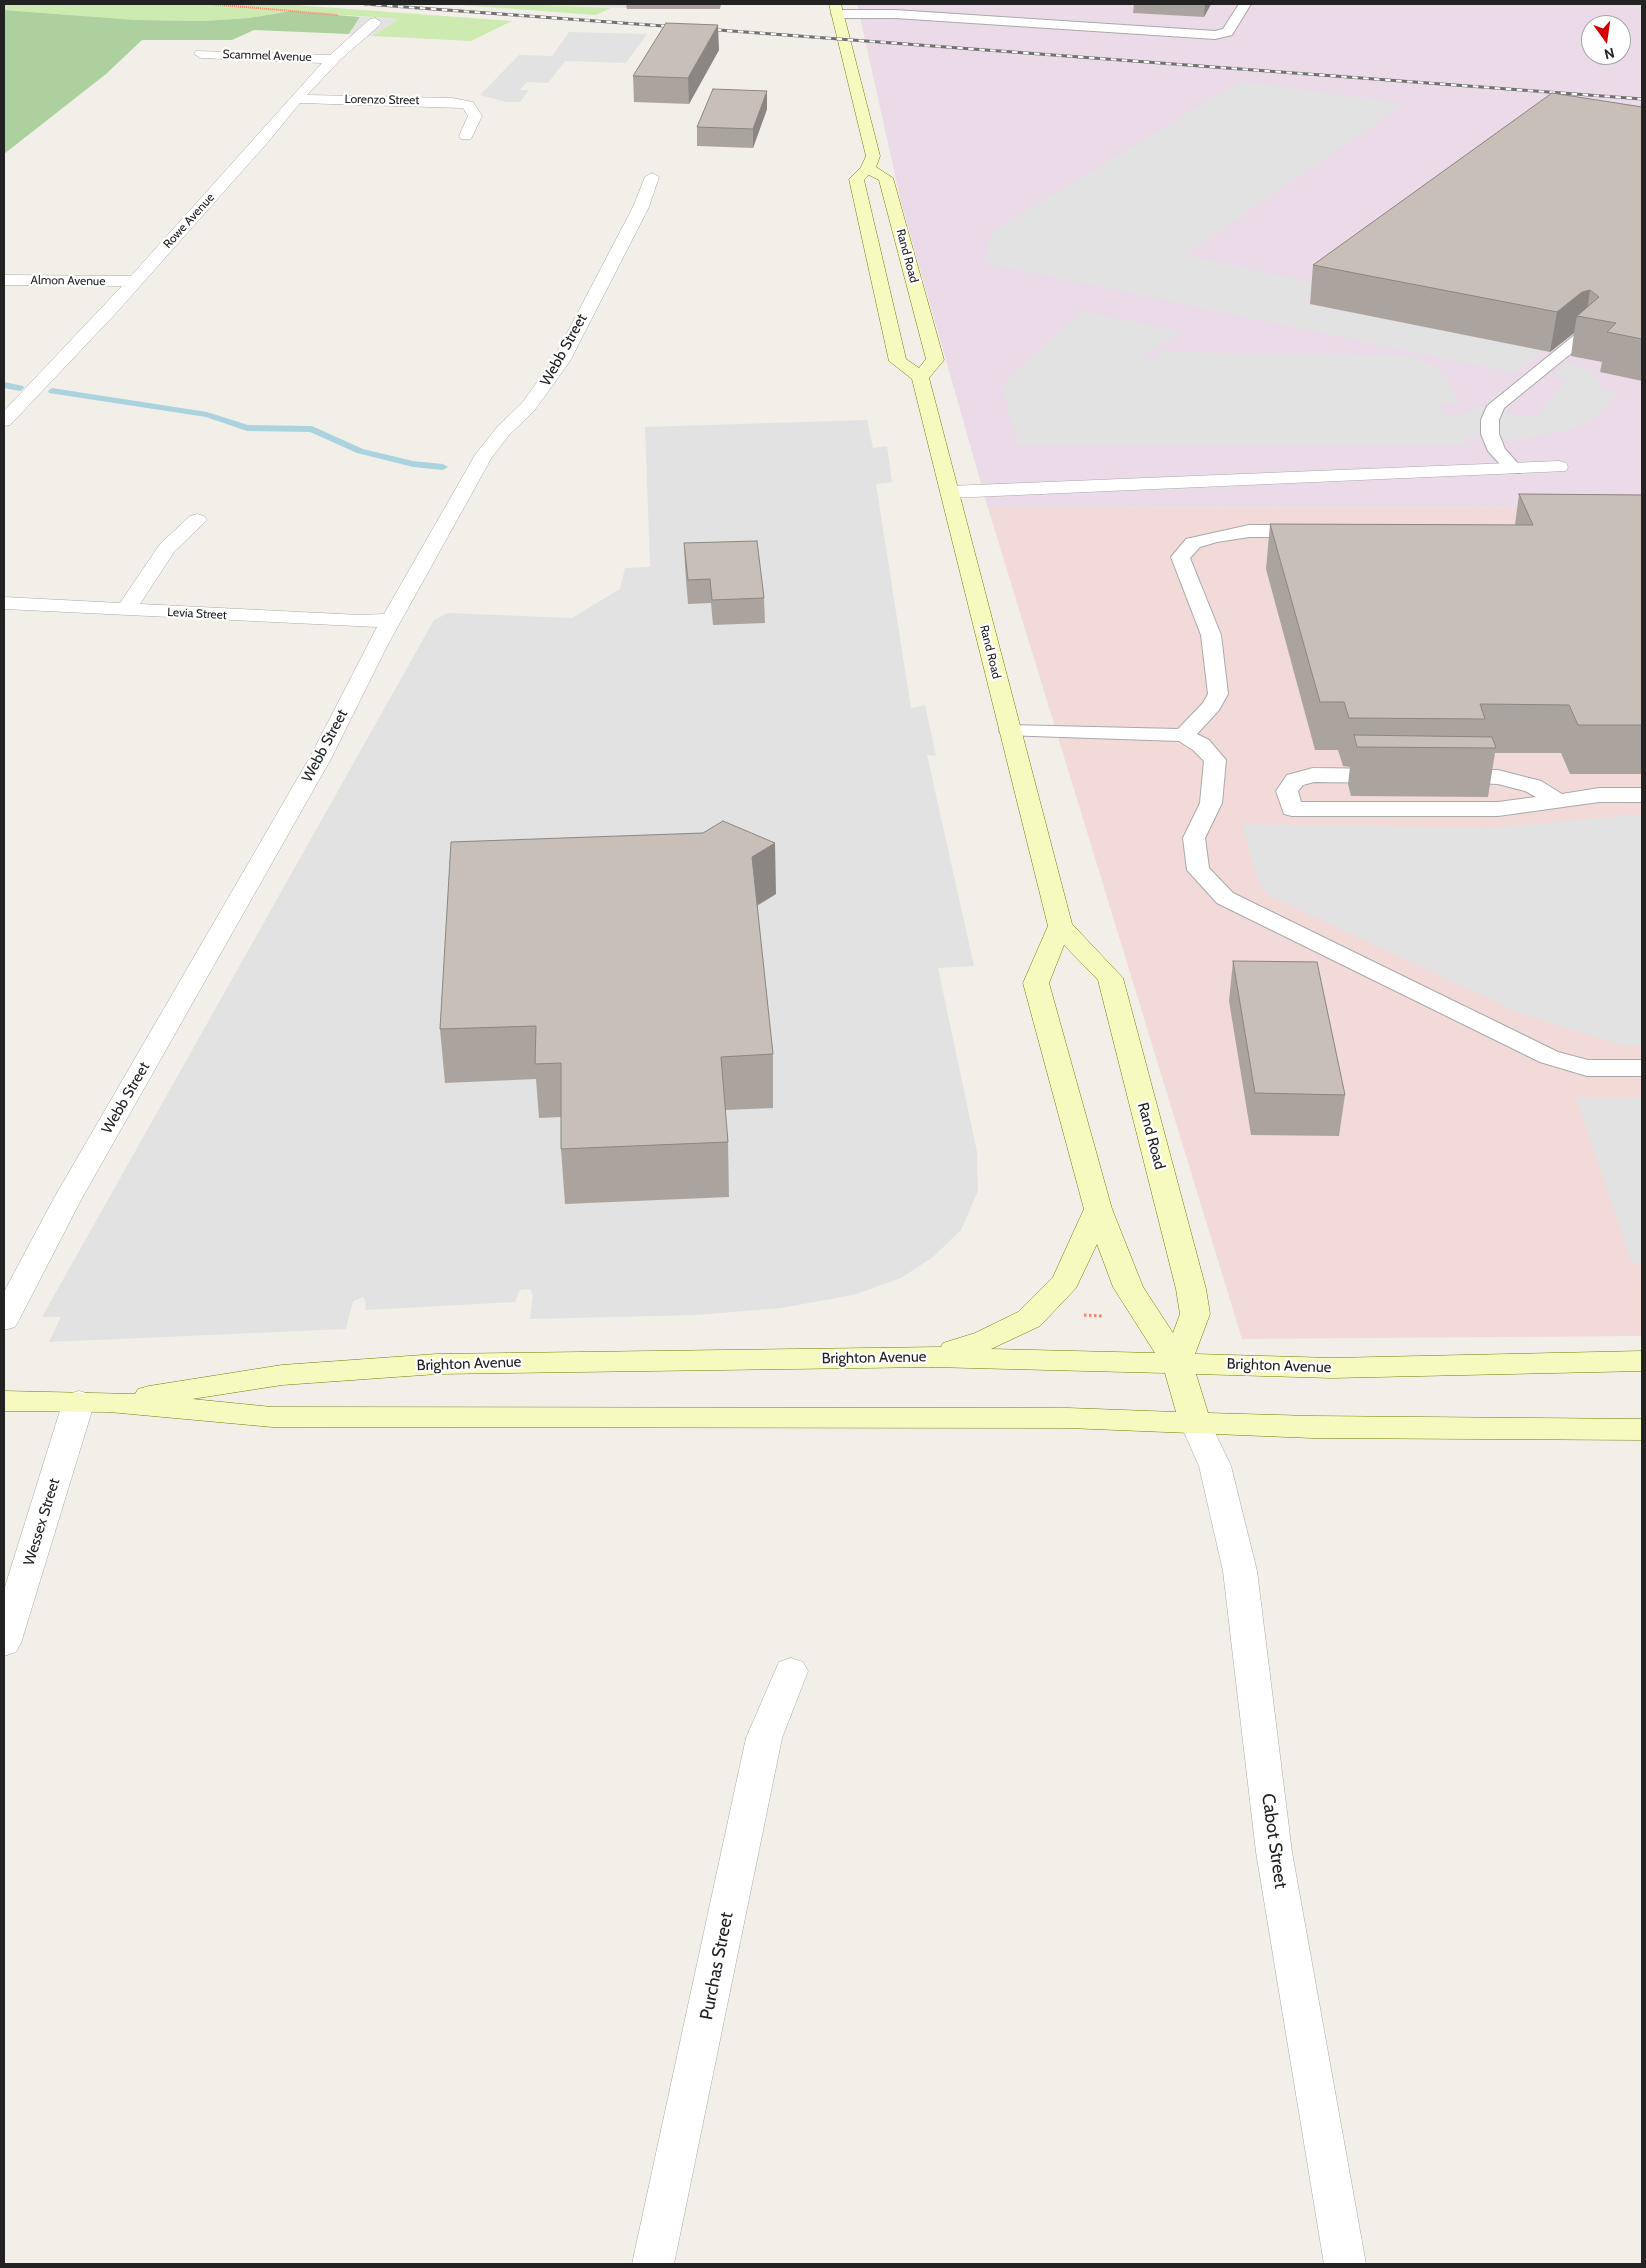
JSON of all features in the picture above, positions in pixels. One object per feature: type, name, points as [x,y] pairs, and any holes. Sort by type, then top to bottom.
[{"type":"main road","points":[[836,9],[874,156],[868,169],[856,179],[898,361],[920,378]]},
{"type":"main road","name":"Rand Road","points":[[868,169],[886,178],[934,360],[920,378],[1060,926],[1110,978],[1191,1289],[1195,1314],[1176,1363]]},
{"type":"main road","points":[[1060,926],[1036,982],[1098,1209],[1128,1287],[1176,1363],[1195,1421]]},
{"type":"main road","points":[[932,1357],[986,1340],[1029,1319],[1066,1281],[1098,1209]]},
{"type":"main road","name":"Brighton Avenue","points":[[94,1402],[282,1375],[437,1364],[932,1357],[1332,1368],[1642,1361]]},
{"type":"main road","name":"Brighton Avenue","points":[[4,1401],[94,1402],[272,1417],[1068,1418],[1195,1421],[1312,1427],[1642,1430]]},
{"type":"street","name":"Rowe Avenue","points":[[4,421],[60,364],[333,59],[375,22]]},
{"type":"street","name":"Scammel Avenue","points":[[201,54],[333,59]]},
{"type":"street","name":"Lorenzo Street","points":[[296,99],[452,102],[468,105],[475,116],[466,136]]},
{"type":"street","name":"Webb Street","points":[[4,1320],[68,1198],[321,757],[376,646],[484,455],[504,430],[528,407],[561,361],[641,207],[652,178]]},
{"type":"street","name":"Almon Avenue","points":[[4,280],[133,282]]},
{"type":"street","points":[[950,492],[1559,467]]},
{"type":"street","points":[[125,610],[167,548],[197,520]]},
{"type":"street","name":"Levia Street","points":[[4,603],[125,610],[391,620]]},
{"type":"street","name":"Wessex Street","points":[[4,1643],[94,1402]]},
{"type":"street","name":"Cabot Street","points":[[1195,1421],[1215,1466],[1240,1571],[1274,1852],[1345,2264]]},
{"type":"street","name":"Purchas Street","points":[[653,2264],[696,2073],[764,1738],[791,1671]]},
{"type":"lane","points":[[836,9],[1215,35],[1228,32],[1245,4]]},
{"type":"lane","points":[[1514,469],[1497,451],[1490,434],[1490,420],[1496,406],[1583,336]]},
{"type":"lane","points":[[1184,734],[1212,706],[1218,694],[1211,636],[1180,557],[1193,543],[1249,531],[1327,531]]},
{"type":"lane","points":[[1010,731],[1184,734],[1201,745],[1215,760],[1211,803],[1194,838],[1198,870],[1225,898],[1549,1058],[1587,1068],[1642,1068]]},
{"type":"lane","points":[[1559,801],[1533,786],[1498,777],[1313,775],[1295,780],[1287,791],[1292,809],[1498,809],[1559,801],[1599,795],[1642,796]]},
{"type":"path","points":[[210,4],[360,17],[375,22]]},
{"type":"path","points":[[1081,1315],[1111,1317]]},
{"type":"shaded area","points":[[524,4],[628,4],[627,8]]},
{"type":"shaded area","points":[[857,4],[1642,4],[1642,507],[988,508],[901,202]]},
{"type":"shaded area","points":[[360,17],[399,19],[372,36],[349,34]]},
{"type":"shaded area","points":[[569,32],[647,34],[626,63],[565,61],[548,83],[527,82],[520,90],[529,90],[520,102],[506,102],[480,95],[519,55],[552,56]]},
{"type":"shaded area","points":[[1241,81],[1404,104],[1185,255],[1322,285],[1302,303],[1543,351],[1515,373],[986,263],[991,232]]},
{"type":"shaded area","points":[[1082,311],[1184,332],[1144,354],[1142,356],[1144,358],[1157,358],[1159,352],[1407,355],[1436,367],[1444,374],[1460,403],[1440,404],[1444,414],[1448,416],[1468,413],[1477,405],[1521,417],[1537,415],[1567,381],[1562,377],[1553,376],[1564,363],[1578,366],[1593,373],[1599,381],[1601,389],[1619,393],[1591,420],[1570,429],[1523,439],[1464,437],[1468,445],[1018,445],[1001,384]]},
{"type":"shaded area","points":[[867,420],[873,448],[887,446],[892,482],[876,484],[911,708],[925,705],[936,756],[927,755],[974,966],[938,968],[977,1152],[978,1191],[961,1230],[933,1257],[901,1278],[853,1295],[781,1308],[696,1315],[530,1319],[533,1295],[530,1289],[520,1290],[515,1302],[365,1310],[366,1303],[363,1297],[353,1301],[346,1329],[49,1342],[61,1317],[42,1317],[434,620],[448,613],[572,618],[620,589],[625,568],[650,567],[645,427]]},
{"type":"shaded area","points":[[1642,507],[1642,1336],[1242,1339],[988,508]]},
{"type":"shaded area","points":[[1642,815],[1642,1045],[1622,1045],[1522,1014],[1270,896],[1257,880],[1243,824],[1490,828]]},
{"type":"shaded area","points":[[1576,1098],[1642,1098],[1642,1265],[1632,1263]]},
{"type":"green space","points":[[4,4],[281,4],[512,21],[471,41],[372,36],[398,19],[291,11],[249,18],[203,21],[136,20],[4,10]]},
{"type":"green space","points":[[446,4],[524,4],[611,8],[596,15]]},
{"type":"green space","points":[[4,10],[136,20],[203,21],[249,18],[291,11],[360,17],[349,34],[254,30],[232,40],[142,40],[106,74],[4,154]]},
{"type":"building","points":[[666,23],[718,25],[688,78],[633,76]]},
{"type":"building","points":[[713,89],[767,91],[753,129],[697,127]]},
{"type":"building","points":[[1552,93],[1642,107],[1642,339],[1607,332],[1616,323],[1577,316],[1599,297],[1590,290],[1582,292],[1557,312],[1313,265]]},
{"type":"building","points":[[1519,494],[1642,495],[1642,725],[1578,725],[1569,705],[1480,704],[1485,719],[1349,718],[1344,702],[1320,702],[1270,524],[1533,525]]},
{"type":"building","points":[[757,541],[764,598],[712,600],[710,579],[688,580],[684,543]]},
{"type":"building","points":[[1354,735],[1492,737],[1496,748],[1357,747]]},
{"type":"building","points":[[723,821],[775,843],[752,857],[773,1054],[721,1057],[728,1142],[561,1149],[561,1063],[535,1064],[536,1026],[440,1029],[451,842],[703,833]]},
{"type":"building","points":[[1233,961],[1317,962],[1345,1095],[1255,1093]]},
{"type":"waterway","points":[[4,385],[20,388]]},
{"type":"waterway","points":[[52,391],[207,415],[247,428],[312,429],[360,451],[413,464],[443,467]]},
{"type":"railway","points":[[365,4],[677,27]]},
{"type":"railway","points":[[705,29],[1642,99]]}]
